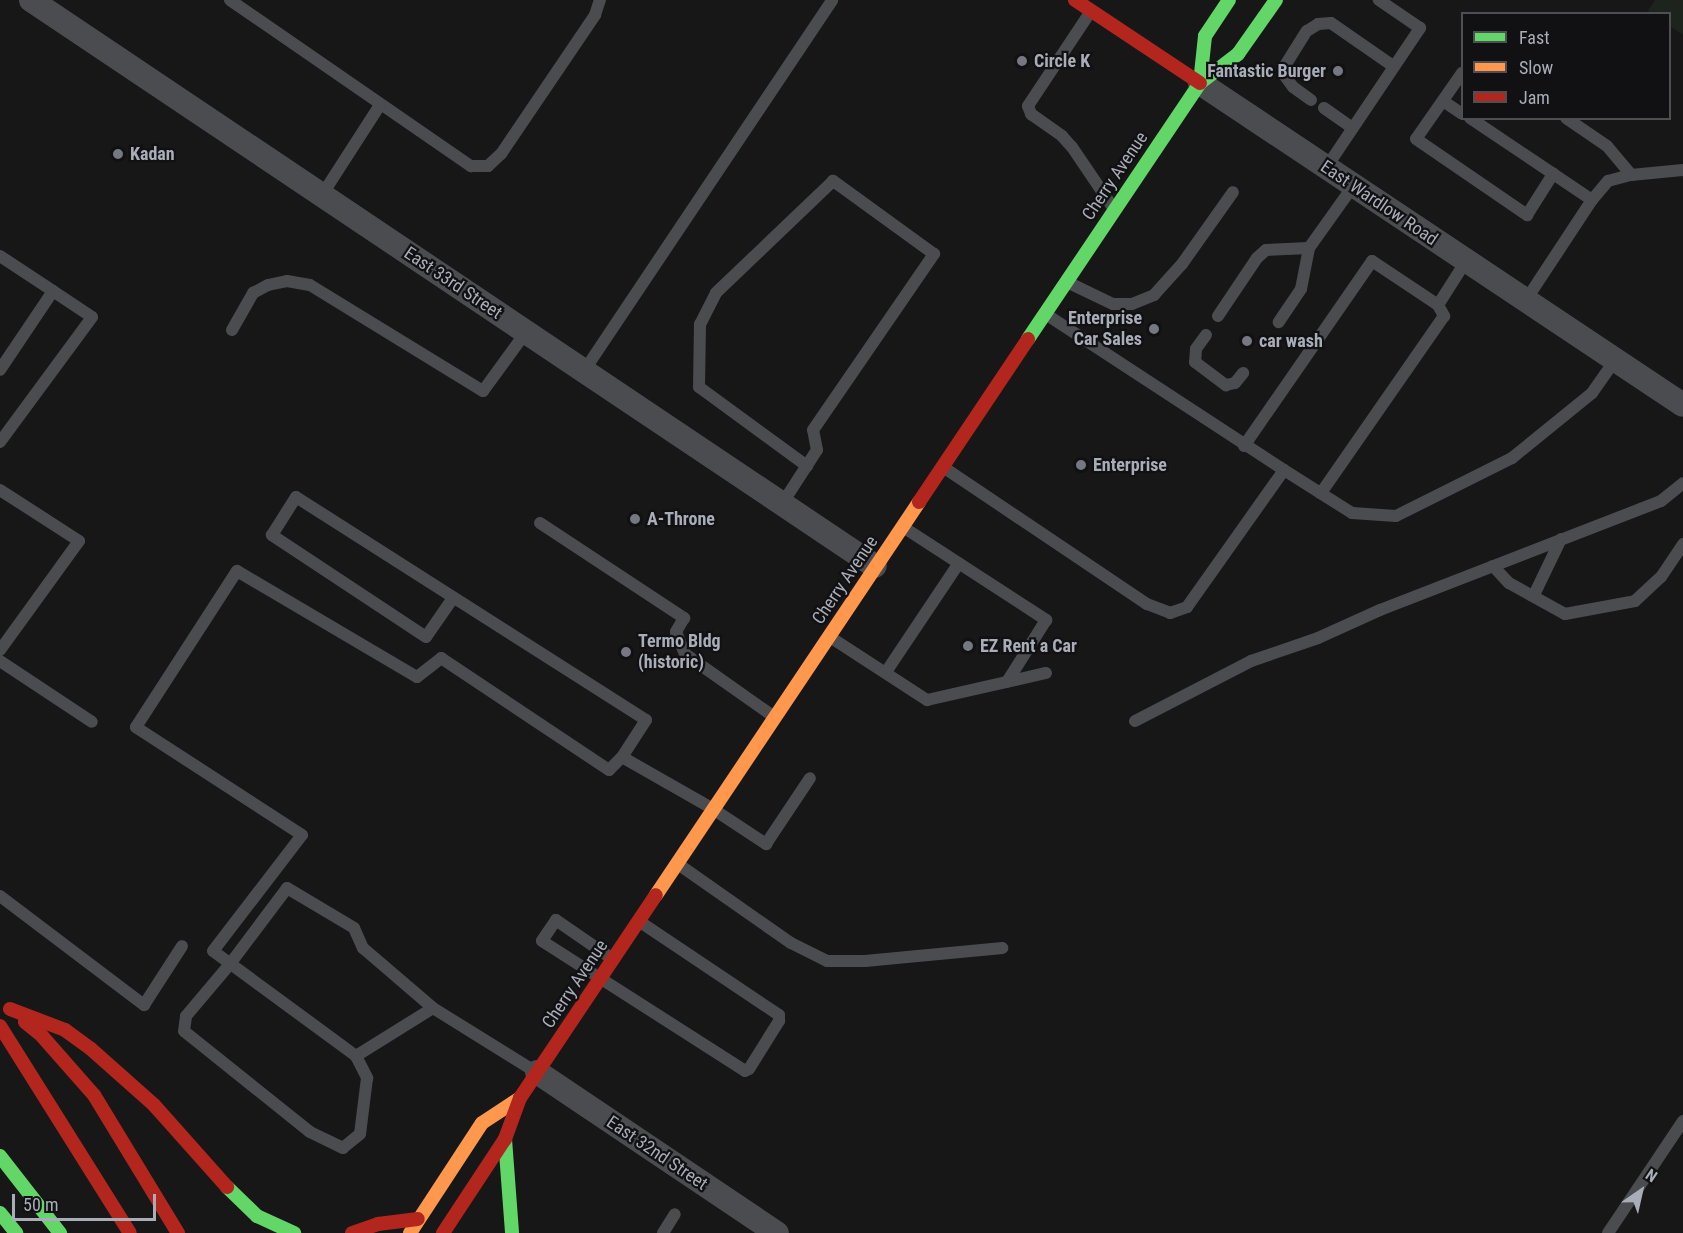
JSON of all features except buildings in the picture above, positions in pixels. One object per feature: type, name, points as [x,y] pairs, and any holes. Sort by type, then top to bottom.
[{"type":"main road","name":"East Wardlow Road","points":[[1076,0],[1100,11],[1200,83]]},
{"type":"main road","name":"Cherry Avenue","points":[[1200,83],[1205,36],[1229,0]]},
{"type":"main road","name":"Cherry Avenue","points":[[442,1233],[505,1139],[520,1098],[537,1072],[1200,83],[1238,54],[1276,0]]},
{"type":"main road","points":[[5,1005],[42,1036],[94,1095],[178,1233]]},
{"type":"main road","points":[[5,1005],[65,1030],[90,1049],[154,1105],[241,1203],[265,1221],[294,1233]]},
{"type":"main road","points":[[0,1026],[130,1233]]},
{"type":"main road","name":"Cherry Avenue","points":[[410,1233],[482,1123],[520,1098]]},
{"type":"main road","points":[[505,1139],[512,1233]]},
{"type":"main road","points":[[0,1156],[60,1233]]},
{"type":"main road","points":[[0,1213],[16,1233]]},
{"type":"main road","points":[[352,1233],[378,1224],[418,1219]]},
{"type":"street","name":"East 33rd Street","points":[[33,0],[875,566]]},
{"type":"street","name":"East Wardlow Road","points":[[1200,83],[1683,405]]},
{"type":"street","name":"East 32nd Street","points":[[537,1072],[777,1233]]},
{"type":"lane","points":[[230,0],[471,166],[488,166],[501,154],[594,15],[600,0]]},
{"type":"lane","points":[[584,371],[832,0]]},
{"type":"lane","points":[[1326,168],[1420,27],[1379,0]]},
{"type":"lane","points":[[1100,11],[1028,106],[1031,114],[1062,136],[1072,147],[1115,210]]},
{"type":"lane","points":[[1311,100],[1293,87],[1285,76],[1286,64],[1307,31],[1318,24],[1331,23],[1393,66]]},
{"type":"lane","points":[[1461,74],[1416,139],[1527,215],[1553,174]]},
{"type":"lane","points":[[1443,101],[1461,113]]},
{"type":"lane","points":[[322,195],[380,105]]},
{"type":"lane","points":[[1324,108],[1353,128]]},
{"type":"lane","points":[[1473,120],[1592,200]]},
{"type":"lane","points":[[1569,120],[1607,146],[1630,175]]},
{"type":"lane","points":[[1526,300],[1592,200],[1608,181],[1630,175],[1683,170]]},
{"type":"lane","points":[[782,504],[807,466],[817,450],[813,430],[934,254],[833,181],[716,293],[700,324],[699,387],[807,466]]},
{"type":"lane","points":[[1279,322],[1302,289],[1309,248],[1354,185]]},
{"type":"lane","points":[[1066,282],[1113,304],[1132,304],[1154,295],[1182,264],[1233,192]]},
{"type":"lane","points":[[1218,316],[1257,258],[1266,250],[1309,248]]},
{"type":"lane","points":[[0,256],[92,317],[0,442]]},
{"type":"lane","points":[[1244,446],[1372,261],[1438,305],[1444,316],[1321,493]]},
{"type":"lane","points":[[1438,305],[1466,261]]},
{"type":"lane","points":[[232,330],[253,293],[268,285],[288,281],[310,285],[483,391],[526,332]]},
{"type":"lane","points":[[0,370],[53,291]]},
{"type":"lane","points":[[1045,314],[1244,446],[1352,513],[1396,516],[1512,458],[1592,393],[1615,360]]},
{"type":"lane","points":[[1206,335],[1196,349],[1195,362],[1226,385],[1235,383],[1243,373]]},
{"type":"lane","points":[[942,466],[1147,604],[1170,613],[1187,608],[1284,470]]},
{"type":"lane","points":[[1136,721],[1251,662],[1318,638],[1493,566],[1661,501],[1683,483]]},
{"type":"lane","points":[[0,490],[79,541],[0,650]]},
{"type":"lane","points":[[453,598],[426,637],[272,535],[296,496],[646,720],[622,757],[609,770],[441,658],[417,677],[237,571],[136,727],[302,835],[213,951],[230,964],[356,1056],[367,1078],[360,1134],[343,1148],[310,1132],[184,1031],[186,1016],[230,964],[287,888],[354,928],[363,948],[433,1008],[537,1072]]},
{"type":"lane","points":[[540,523],[684,618],[676,632],[685,654],[774,717]]},
{"type":"lane","points":[[902,526],[1046,620],[1007,682]]},
{"type":"lane","points":[[1534,595],[1561,539]]},
{"type":"lane","points":[[1493,566],[1509,583],[1565,614],[1635,601],[1661,577],[1683,544]]},
{"type":"lane","points":[[886,672],[959,563]]},
{"type":"lane","points":[[829,636],[927,700],[1046,673]]},
{"type":"lane","points":[[0,661],[92,722]]},
{"type":"lane","points":[[622,757],[713,809],[766,844],[810,778]]},
{"type":"lane","points":[[677,864],[791,943],[827,961],[865,961],[1002,948]]},
{"type":"lane","points":[[0,896],[144,1005],[182,946]]},
{"type":"lane","points":[[613,959],[556,920],[542,941],[745,1071],[749,1069],[779,1021],[779,1015],[639,921]]},
{"type":"lane","points":[[356,1056],[433,1008]]},
{"type":"lane","points":[[1608,1233],[1683,1121]]},
{"type":"lane","points":[[663,1233],[675,1214]]},
{"type":"shaded area","points":[[1655,0],[1683,0],[1683,35],[1671,27],[1671,12],[1648,11]]},
{"type":"traffic: fast","points":[[1200,83],[1205,36],[1229,0]]},
{"type":"traffic: fast","points":[[1028,339],[1200,83],[1238,54],[1276,0]]},
{"type":"traffic: fast","points":[[505,1139],[512,1233]]},
{"type":"traffic: fast","points":[[0,1156],[60,1233]]},
{"type":"traffic: fast","points":[[227,1187],[257,1216],[294,1233]]},
{"type":"traffic: fast","points":[[0,1213],[16,1233]]},
{"type":"traffic: slow","points":[[656,895],[919,502]]},
{"type":"traffic: slow","points":[[410,1233],[482,1123],[520,1098]]},
{"type":"traffic: jam","points":[[1075,0],[1200,83]]},
{"type":"traffic: jam","points":[[919,502],[1028,339]]},
{"type":"traffic: jam","points":[[443,1233],[505,1139],[520,1098],[656,895]]},
{"type":"traffic: jam","points":[[10,1009],[65,1030],[91,1049],[154,1105],[227,1187]]},
{"type":"traffic: jam","points":[[25,1022],[42,1036],[94,1095],[178,1233]]},
{"type":"traffic: jam","points":[[0,1026],[130,1233]]},
{"type":"traffic: jam","points":[[352,1233],[378,1224],[418,1219]]},
{"type":"place","name":"Circle K","points":[[1022,61]]},
{"type":"place","name":"Fantastic Burger","points":[[1338,71]]},
{"type":"place","name":"Kadan","points":[[118,154]]},
{"type":"place","name":"Enterprise Car Sales","points":[[1154,329]]},
{"type":"place","name":"car wash","points":[[1247,341]]},
{"type":"place","name":"Enterprise","points":[[1081,465]]},
{"type":"place","name":"A-Throne","points":[[635,519]]},
{"type":"place","name":"EZ Rent a Car","points":[[968,646]]},
{"type":"place","name":"Termo Bldg (historic)","points":[[626,652]]}]
